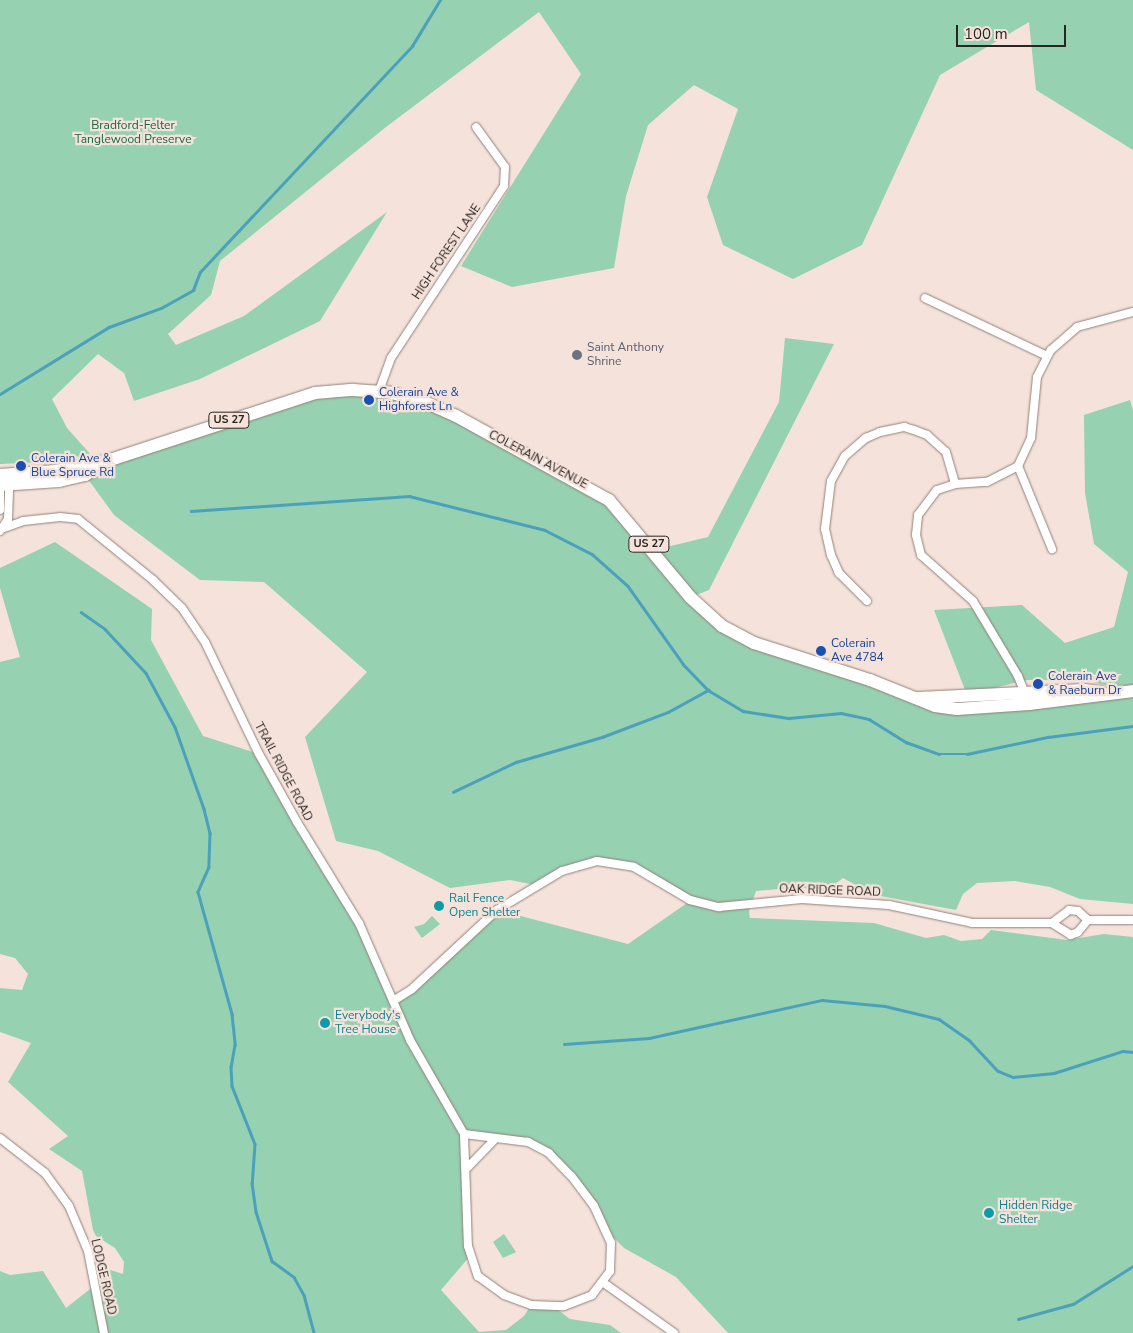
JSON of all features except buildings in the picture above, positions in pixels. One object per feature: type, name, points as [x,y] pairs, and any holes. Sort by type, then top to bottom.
[{"type":"main road","name":"COLERAIN AVENUE","points":[[2,480],[59,481],[85,475],[107,461],[298,397],[336,391],[379,391],[427,402],[609,500],[690,597],[739,636],[914,698],[957,709],[1084,699],[1106,693],[1133,691]]},
{"type":"main road","name":"COLERAIN AVENUE","points":[[914,698],[1084,690],[1106,693]]},
{"type":"street","name":"HIGH FOREST LANE","points":[[379,391],[391,358],[504,186],[505,167],[476,126]]},
{"type":"street","points":[[925,298],[1047,356]]},
{"type":"street","points":[[1029,704],[1018,676],[973,602],[927,563],[918,545],[916,525],[923,505],[937,490],[955,484],[987,482],[1018,466],[1032,438],[1034,388],[1047,356],[1058,342],[1078,327],[1133,312]]},
{"type":"street","points":[[867,601],[839,573],[827,542],[826,499],[831,481],[845,456],[866,438],[880,432],[904,427],[932,439],[946,452],[955,484]]},
{"type":"street","points":[[1018,466],[1052,549]]},
{"type":"street","points":[[2,480],[9,507],[23,521]]},
{"type":"street","points":[[0,510],[2,480]]},
{"type":"street","points":[[2,530],[9,507]]},
{"type":"street","name":"TRAIL RIDGE ROAD","points":[[2,530],[23,521],[60,517],[78,519],[153,580],[182,608],[205,642],[259,754],[297,822],[359,923],[393,1001],[429,1075],[464,1134],[467,1168],[468,1246],[474,1266],[484,1281],[517,1301],[546,1306],[578,1303],[604,1283]]},
{"type":"street","points":[[0,520],[2,530]]},
{"type":"street","name":"OAK RIDGE ROAD","points":[[393,1001],[412,989],[513,898],[572,866],[597,861],[634,867],[690,900],[718,907],[802,899],[889,905],[972,923],[1052,922],[1069,910],[1078,911],[1088,920],[1133,920]]},
{"type":"street","points":[[1052,922],[1071,935],[1078,932],[1088,920]]},
{"type":"street","points":[[464,1134],[494,1140],[528,1142],[540,1148],[571,1176],[594,1206],[611,1243],[613,1257],[604,1283],[674,1333]]},
{"type":"street","name":"LODGE ROAD","points":[[0,1138],[33,1161],[69,1206],[88,1251],[104,1333]]},
{"type":"street","points":[[467,1168],[494,1140]]},
{"type":"green space","name":"Bradford-Felter Tanglewood Preserve","points":[[0,0],[1133,0],[1133,150],[1036,90],[1029,22],[940,75],[862,245],[793,279],[723,245],[707,197],[738,109],[694,85],[648,125],[626,196],[614,268],[512,287],[461,266],[581,74],[539,12],[386,127],[220,261],[211,295],[168,334],[176,345],[244,316],[387,212],[320,321],[200,379],[134,401],[124,373],[98,354],[52,399],[67,428],[92,456],[70,461],[0,464]]},
{"type":"green space","points":[[785,338],[834,344],[709,590],[691,597],[722,626],[935,706],[1129,691],[1085,680],[1026,680],[967,695],[934,610],[1022,605],[1065,643],[1114,627],[1128,572],[1094,544],[1085,493],[1084,415],[1130,400],[1133,411],[1133,904],[1080,899],[1050,887],[1015,881],[977,883],[963,894],[956,910],[875,895],[843,878],[823,893],[801,887],[756,891],[749,911],[750,918],[874,923],[926,938],[944,935],[961,941],[982,939],[991,930],[1067,940],[1104,934],[1133,937],[1133,1333],[728,1333],[676,1277],[624,1248],[607,1231],[594,1206],[540,1148],[464,1134],[470,1256],[441,1290],[479,1332],[506,1330],[524,1316],[531,1305],[554,1307],[570,1319],[610,1325],[621,1333],[0,1333],[0,1271],[10,1275],[43,1271],[66,1308],[95,1285],[92,1269],[104,1268],[123,1274],[124,1262],[115,1248],[96,1236],[93,1230],[82,1171],[49,1149],[68,1136],[8,1082],[31,1043],[0,1032],[0,988],[22,990],[28,974],[15,958],[0,954],[0,662],[20,657],[0,588],[0,568],[55,542],[152,609],[151,640],[203,736],[259,754],[343,898],[393,1001],[497,910],[628,944],[690,901],[643,871],[597,861],[535,885],[510,880],[450,888],[378,851],[336,841],[305,737],[367,672],[264,582],[200,580],[114,515],[85,475],[315,393],[406,397],[596,492],[654,550],[708,537],[779,402]]},
{"type":"green space","points":[[432,916],[440,924],[422,938],[414,927],[424,924]]},
{"type":"green space","points":[[504,1234],[516,1252],[503,1258],[493,1242]]},
{"type":"waterway","points":[[0,394],[109,327],[161,308],[193,290],[200,272],[412,46],[440,0]]},
{"type":"waterway","points":[[191,511],[409,496],[545,530],[592,554],[628,586],[684,665],[708,690],[743,711],[789,718],[841,713],[869,719],[906,742],[939,754],[967,754],[1048,737],[1133,726]]},
{"type":"waterway","points":[[81,612],[105,629],[146,673],[175,727],[204,809],[210,833],[209,867],[198,892],[232,1014],[235,1045],[231,1067],[232,1086],[255,1144],[252,1183],[256,1212],[272,1261],[294,1277],[304,1295],[314,1333]]},
{"type":"waterway","points":[[453,792],[516,762],[602,737],[668,712],[708,690]]},
{"type":"waterway","points":[[564,1044],[649,1038],[822,1000],[885,1006],[939,1019],[970,1041],[998,1071],[1013,1077],[1054,1073],[1123,1051],[1133,1052]]},
{"type":"waterway","points":[[1018,1319],[1073,1304],[1133,1266]]},
{"type":"place","name":"Saint Anthony Shrine","points":[[577,355]]},
{"type":"place","name":"Colerain Ave & Highforest Ln","points":[[369,400]]},
{"type":"place","name":"Colerain Ave & Blue Spruce Rd","points":[[21,466]]},
{"type":"place","name":"Colerain Ave 4784","points":[[821,651]]},
{"type":"place","name":"Colerain Ave & Raeburn Dr","points":[[1038,684]]},
{"type":"place","name":"Rail Fence Open Shelter","points":[[439,906]]},
{"type":"place","name":"Everybody's Tree House","points":[[325,1023]]},
{"type":"place","name":"Hidden Ridge Shelter","points":[[989,1213]]}]
